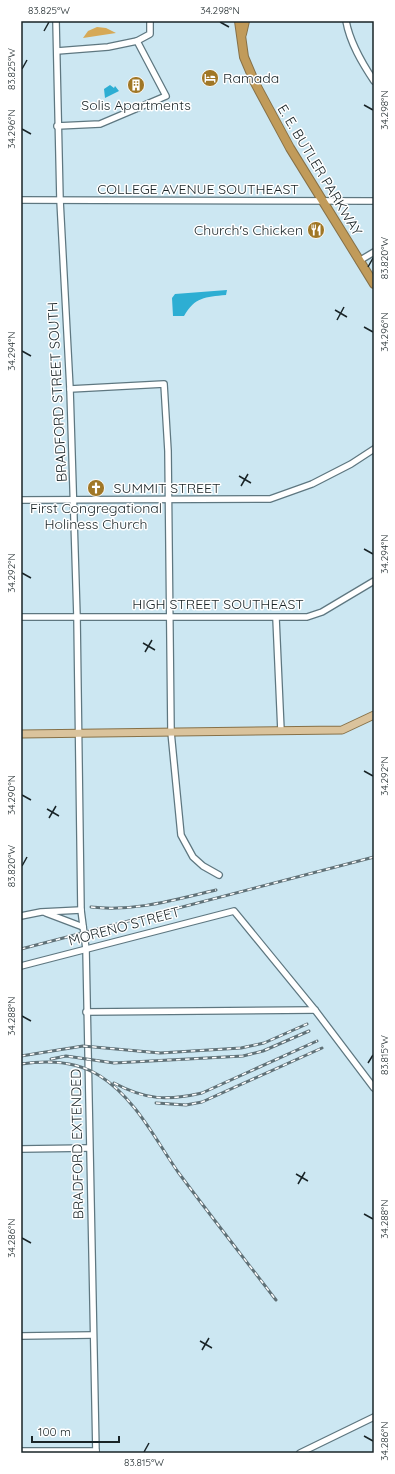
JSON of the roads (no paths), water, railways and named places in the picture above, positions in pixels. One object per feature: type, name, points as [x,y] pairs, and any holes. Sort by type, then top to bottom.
[{"type":"highway","name":"E. E. BUTLER PARKWAY","points":[[239,21],[240,39],[244,57],[255,83],[290,148],[374,284]]},
{"type":"highway","points":[[240,39],[245,21]]},
{"type":"main road","points":[[21,734],[342,730],[374,715]]},
{"type":"street","name":"BRADFORD STREET SOUTH","points":[[56,21],[57,126],[70,389],[78,617],[80,835]]},
{"type":"street","points":[[57,51],[108,47],[137,41],[150,34],[150,21]]},
{"type":"street","points":[[346,21],[354,47],[374,81]]},
{"type":"street","points":[[57,126],[100,124],[166,96],[137,41]]},
{"type":"street","name":"COLLEGE AVENUE SOUTHEAST","points":[[21,200],[374,201]]},
{"type":"street","points":[[359,261],[374,252]]},
{"type":"street","points":[[70,389],[164,384],[169,500],[171,732],[183,840],[192,857],[203,866],[220,876]]},
{"type":"street","name":"SUMMIT STREET","points":[[21,500],[270,499],[312,484],[351,464],[374,449]]},
{"type":"street","name":"HIGH STREET SOUTHEAST","points":[[21,617],[276,618],[307,616],[322,612],[374,581]]},
{"type":"street","points":[[276,618],[281,731]]},
{"type":"street","name":"BRADFORD EXTENDED","points":[[80,835],[81,910],[86,949],[92,1335],[96,1452]]},
{"type":"street","points":[[21,916],[41,912],[81,910]]},
{"type":"street","name":"MORENO STREET","points":[[21,966],[234,910],[315,1010]]},
{"type":"street","points":[[41,912],[84,927]]},
{"type":"street","points":[[86,1012],[315,1010],[374,1088]]},
{"type":"street","points":[[21,1149],[89,1148]]},
{"type":"street","points":[[21,1336],[92,1335]]},
{"type":"street","points":[[300,1453],[374,1417]]},
{"type":"street","points":[[21,1451],[96,1452]]},
{"type":"water","points":[[110,85],[114,88],[115,86],[119,91],[105,98],[104,89]]},
{"type":"water","points":[[227,290],[226,295],[212,296],[201,299],[192,305],[184,316],[173,316],[172,298],[175,294]]},
{"type":"railway","points":[[21,949],[374,857]]},
{"type":"railway","points":[[91,907],[123,908],[154,904],[216,890]]},
{"type":"railway","points":[[21,1056],[83,1046],[160,1053],[241,1048],[264,1043],[307,1024]]},
{"type":"railway","points":[[51,1059],[66,1056],[114,1063],[243,1056],[263,1051],[309,1031]]},
{"type":"railway","points":[[114,1083],[136,1093],[147,1096],[167,1098],[189,1096],[202,1093],[317,1041]]},
{"type":"railway","points":[[156,1103],[186,1105],[202,1102],[322,1048]]},
{"type":"railway","points":[[21,1064],[51,1062],[82,1067],[100,1076],[124,1096],[144,1120],[178,1172],[276,1300]]},
{"type":"place","name":"Ramada","points":[[210,78]]},
{"type":"place","name":"Solis Apartments","points":[[136,85]]},
{"type":"place","name":"Church's Chicken","points":[[316,230]]},
{"type":"place","name":"First Congregational Holiness Church","points":[[96,488]]}]
